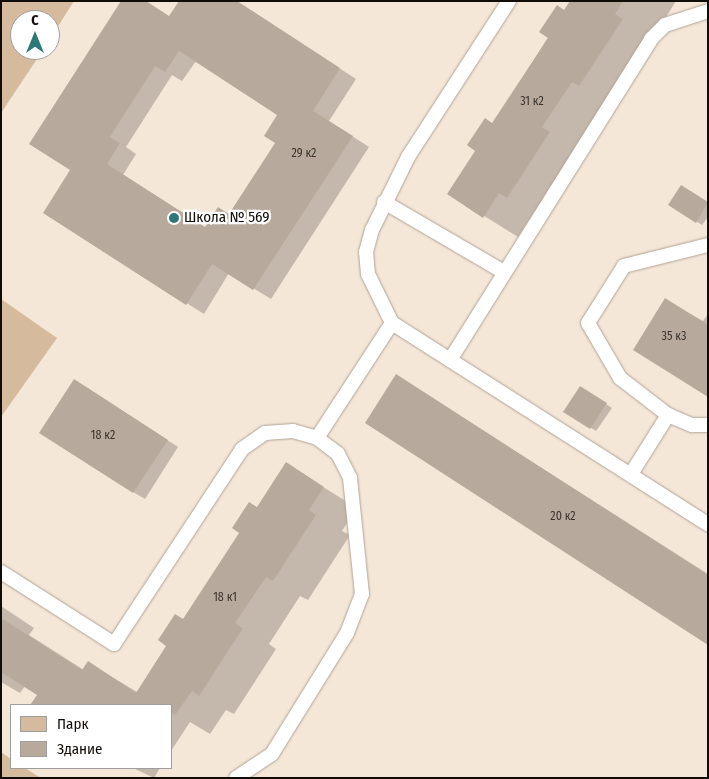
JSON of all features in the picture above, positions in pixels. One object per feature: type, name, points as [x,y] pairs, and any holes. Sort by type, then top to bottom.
[{"type":"lane","points":[[509,1],[408,157],[384,202],[366,252],[368,274],[392,323],[708,524]]},
{"type":"lane","points":[[450,360],[651,39],[665,24],[702,9]]},
{"type":"lane","points":[[384,202],[504,272]]},
{"type":"lane","points":[[708,245],[624,266],[588,323],[620,378],[668,415],[692,425],[708,425]]},
{"type":"lane","points":[[317,438],[392,323]]},
{"type":"lane","points":[[630,474],[668,415]]},
{"type":"lane","points":[[1,572],[114,644],[242,450],[265,433],[293,431],[317,438],[338,454],[350,478],[362,594],[346,633],[272,754],[236,778]]},
{"type":"green space","points":[[1,1],[74,1],[60,23],[60,10],[10,10],[10,60],[36,60],[1,113]]},
{"type":"green space","points":[[1,299],[57,338],[1,417]]},
{"type":"green space","points":[[1,752],[10,758],[10,769],[27,769],[41,778],[1,778]]},
{"type":"building","points":[[121,1],[146,1],[169,16],[179,1],[237,1],[340,68],[313,111],[353,136],[253,290],[212,264],[186,305],[43,213],[70,170],[29,144]],"holes":[[[179,51],[277,115],[264,136],[275,143],[229,214],[218,207],[205,227],[107,164],[120,143],[110,137],[155,66],[165,72]]]},
{"type":"building","points":[[570,1],[623,1],[615,14],[623,19],[579,86],[572,82],[542,127],[550,132],[507,198],[499,193],[483,218],[447,194],[475,151],[467,145],[485,118],[492,123],[548,38],[539,32],[557,5],[564,10]]},
{"type":"building","points":[[681,185],[708,202],[696,223],[668,205]]},
{"type":"building","points":[[665,298],[708,325],[708,397],[633,350]]},
{"type":"building","points":[[396,374],[708,575],[708,645],[365,423]]},
{"type":"building","points":[[74,379],[168,440],[133,493],[39,433]]},
{"type":"building","points":[[580,386],[607,403],[590,429],[563,412]]},
{"type":"building","points":[[286,462],[324,487],[309,510],[316,515],[273,581],[266,577],[235,623],[243,628],[199,696],[192,691],[175,715],[172,714],[172,704],[31,704],[37,695],[1,672],[1,618],[82,670],[88,661],[136,693],[166,646],[158,640],[175,614],[183,619],[239,533],[232,528],[249,502],[257,507]]},
{"type":"place","name":"Школа № 569","points":[[174,218]]}]
